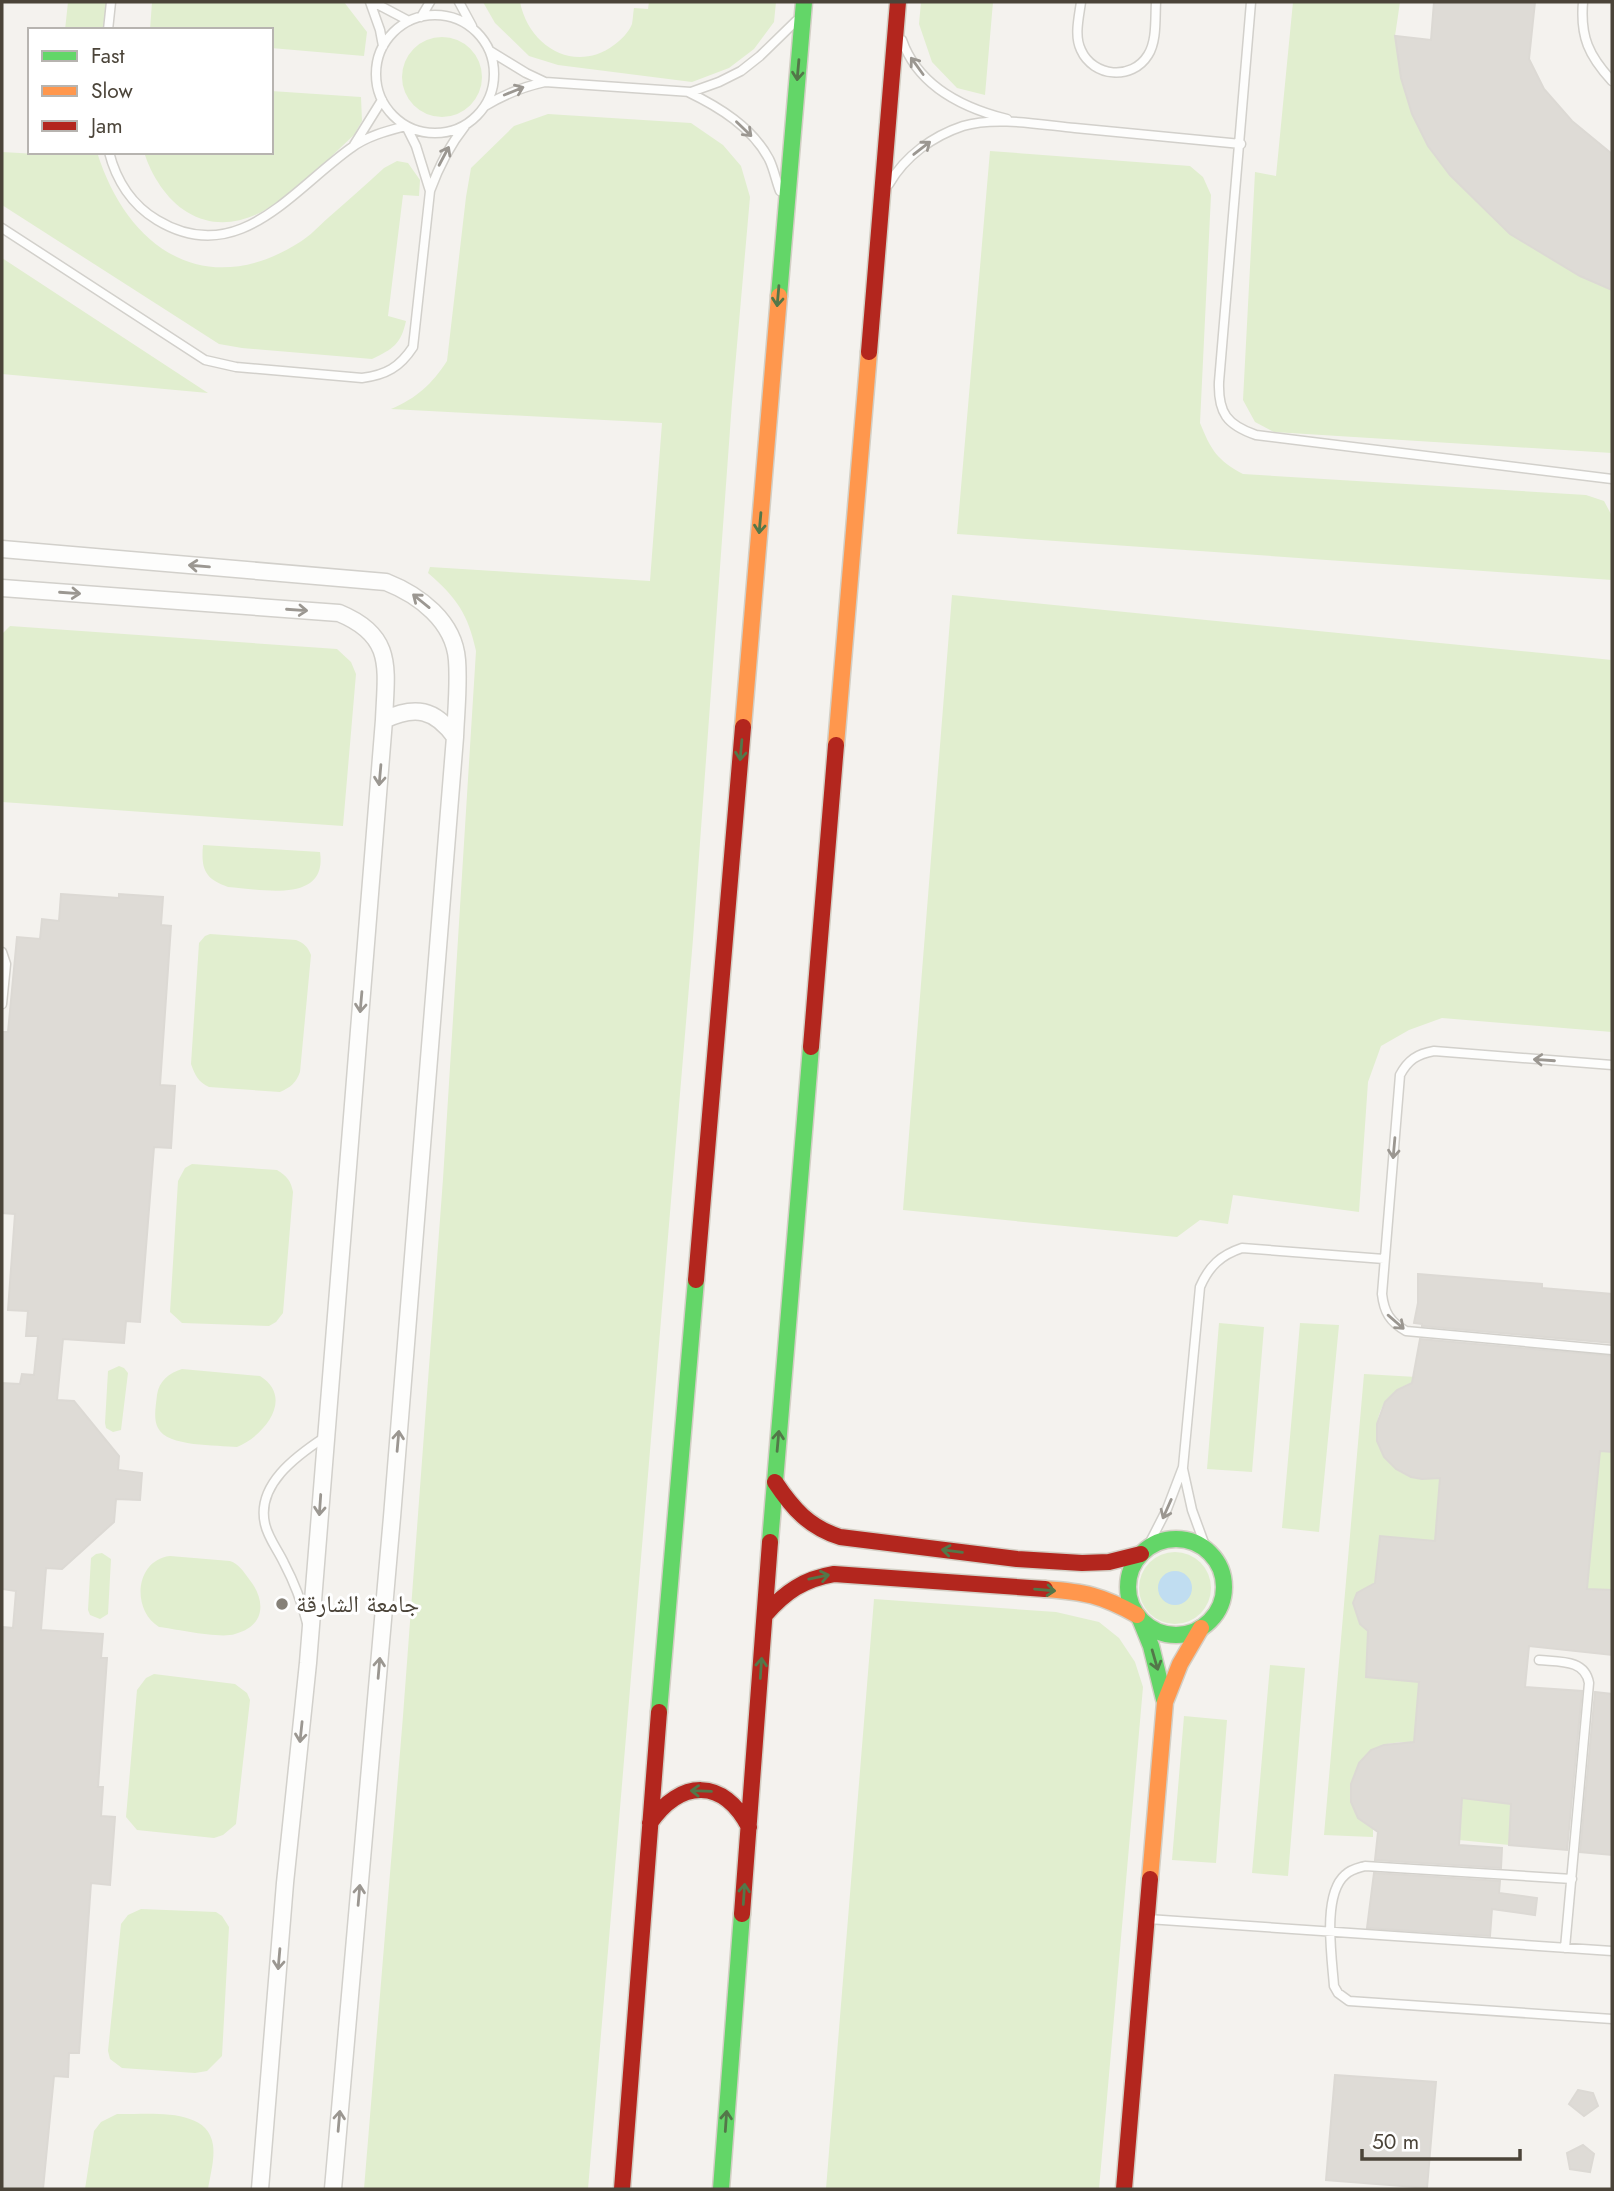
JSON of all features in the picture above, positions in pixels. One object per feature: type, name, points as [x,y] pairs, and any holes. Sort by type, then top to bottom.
[{"type":"street","points":[[721,2189],[775,1482],[898,2]]},
{"type":"street","points":[[622,2189],[650,1823],[804,8]]},
{"type":"street","points":[[2,549],[386,582],[406,590],[424,602],[439,618],[457,657],[455,737],[392,1517],[332,2189]]},
{"type":"street","points":[[2,588],[339,613],[363,626],[381,647],[387,664],[310,1636],[285,1883],[260,2189]]},
{"type":"street","points":[[384,720],[399,713],[416,711],[432,715],[446,724],[455,737]]},
{"type":"street","points":[[765,1615],[795,1585],[813,1577],[925,1564],[1017,1559],[1109,1562],[1143,1552],[1157,1543],[1183,1540],[1207,1550],[1220,1570],[1223,1592],[1212,1619],[1201,1628],[1189,1633],[1162,1633],[1095,1595],[925,1564],[822,1532],[803,1520],[775,1482]]},
{"type":"street","points":[[1143,1552],[1132,1568],[1128,1584],[1129,1600],[1153,1655],[1165,1702]]},
{"type":"street","points":[[1124,2189],[1165,1702],[1173,1676],[1201,1628]]},
{"type":"street","points":[[650,1823],[664,1803],[673,1796],[707,1790],[719,1793],[738,1807],[749,1827]]},
{"type":"lane","points":[[108,28],[111,2]]},
{"type":"lane","points":[[371,2],[409,21]]},
{"type":"lane","points":[[371,2],[383,46]]},
{"type":"lane","points":[[421,16],[430,2]]},
{"type":"lane","points":[[459,2],[473,29],[490,50],[526,74],[545,82]]},
{"type":"lane","points":[[1081,2],[1078,35],[1080,49],[1087,61],[1112,73],[1126,72],[1139,66],[1148,55],[1154,42],[1156,2]]},
{"type":"lane","points":[[1251,2],[1219,391],[1219,400],[1226,417],[1239,429],[1256,435],[1612,479]]},
{"type":"lane","points":[[1583,2],[1581,20],[1586,43],[1597,64],[1612,81]]},
{"type":"lane","points":[[2,228],[205,360],[236,367],[362,378],[378,376],[392,370],[404,360],[413,347],[430,191],[438,167],[450,145],[485,106],[503,95],[545,82],[688,92],[719,82],[741,71],[760,56],[804,8]]},
{"type":"lane","points":[[465,126],[445,132],[425,132],[406,126],[392,115],[382,100],[376,73],[383,46],[390,36],[409,21],[421,16],[449,16],[473,29]]},
{"type":"lane","points":[[896,23],[904,45],[931,83],[970,108],[1016,122]]},
{"type":"lane","points":[[485,106],[493,89],[495,69],[490,50]]},
{"type":"lane","points":[[688,92],[717,107],[754,139],[769,159],[786,207]]},
{"type":"lane","points":[[352,147],[382,100]]},
{"type":"lane","points":[[880,201],[891,180],[906,161],[924,145],[944,133],[966,125],[1016,122],[1241,144]]},
{"type":"lane","points":[[110,154],[121,184],[150,216],[169,227],[195,235],[222,235],[248,228],[272,214],[352,147],[387,131],[406,126]]},
{"type":"lane","points":[[406,126],[421,157],[430,191]]},
{"type":"lane","points":[[2,952],[6,964],[2,1004]]},
{"type":"lane","points":[[1612,1065],[1434,1051],[1413,1058],[1405,1065],[1401,1075],[1384,1259],[1383,1306],[1396,1325],[1406,1331],[1612,1350]]},
{"type":"lane","points":[[1143,1552],[1167,1509],[1183,1466],[1200,1287],[1213,1264],[1242,1248],[1384,1259]]},
{"type":"lane","points":[[310,1636],[292,1580],[268,1535],[264,1510],[271,1487],[282,1472],[302,1453],[325,1437]]},
{"type":"lane","points":[[1183,1466],[1192,1510],[1207,1550]]},
{"type":"lane","points":[[1539,1660],[1576,1664],[1584,1669],[1589,1683],[1565,1948]]},
{"type":"lane","points":[[1572,1879],[1365,1866],[1344,1875],[1337,1884],[1334,1895],[1330,1932],[1334,1986],[1338,1993],[1349,2001],[1612,2019]]},
{"type":"lane","points":[[1145,1918],[1612,1951]]},
{"type":"green space","points":[[68,2],[107,2],[105,28],[65,28]]},
{"type":"green space","points":[[152,2],[344,2],[367,32],[364,56],[273,48],[273,28],[150,28]]},
{"type":"green space","points":[[483,2],[520,2],[525,18],[543,43],[569,56],[584,57],[599,53],[619,41],[632,24],[634,8],[648,9],[649,2],[776,2],[774,22],[754,49],[729,68],[692,82],[558,65],[529,56],[495,23]]},
{"type":"green space","points":[[921,2],[993,2],[985,95],[957,88],[932,62],[919,24]]},
{"type":"green space","points":[[1293,2],[1400,2],[1395,36],[1401,78],[1412,114],[1428,146],[1450,175],[1510,234],[1580,276],[1612,288],[1612,453],[1274,432],[1255,422],[1243,400],[1255,172],[1276,176]]},
{"type":"green space","points":[[442,37],[457,40],[470,49],[479,62],[482,77],[479,92],[470,105],[457,114],[442,117],[427,114],[414,105],[405,92],[402,77],[405,62],[414,49],[427,40]]},
{"type":"green space","points":[[273,91],[361,97],[362,121],[354,135],[299,186],[256,214],[234,221],[211,221],[187,212],[173,201],[151,169],[145,154],[273,154]]},
{"type":"green space","points":[[548,114],[691,123],[723,145],[741,166],[750,197],[732,402],[693,939],[588,2189],[364,2189],[443,1179],[476,651],[460,608],[428,573],[430,567],[650,581],[662,423],[391,409],[423,390],[447,361],[471,168],[514,126]]},
{"type":"green space","points":[[990,151],[1190,166],[1203,177],[1211,195],[1200,423],[1212,447],[1227,464],[1243,474],[1586,495],[1604,501],[1612,516],[1612,580],[957,534]]},
{"type":"green space","points":[[2,152],[98,154],[110,186],[128,215],[150,239],[174,256],[202,265],[233,267],[266,259],[300,242],[384,168],[397,161],[408,163],[420,180],[419,196],[403,195],[388,316],[406,321],[402,335],[391,349],[372,359],[219,344],[2,205]]},
{"type":"green space","points":[[2,258],[208,393],[2,374]]},
{"type":"green space","points":[[952,595],[1612,660],[1612,1032],[1442,1018],[1409,1030],[1381,1046],[1368,1082],[1359,1212],[1233,1195],[1228,1224],[1200,1220],[1177,1237],[903,1210]]},
{"type":"green space","points":[[10,626],[337,649],[351,662],[356,674],[343,826],[2,802],[2,634]]},
{"type":"green space","points":[[203,845],[320,852],[320,869],[313,880],[303,887],[289,890],[228,887],[214,880],[206,872]]},
{"type":"green space","points":[[210,934],[296,940],[310,952],[300,1072],[293,1084],[280,1092],[209,1087],[194,1072],[191,1064],[199,943]]},
{"type":"green space","points":[[192,1164],[277,1170],[290,1182],[293,1192],[283,1313],[269,1326],[182,1323],[170,1312],[178,1181],[185,1168]]},
{"type":"green space","points":[[1219,1323],[1264,1327],[1252,1472],[1207,1469]]},
{"type":"green space","points":[[1300,1323],[1339,1325],[1319,1532],[1282,1528]]},
{"type":"green space","points":[[119,1366],[128,1373],[121,1430],[113,1432],[106,1428],[105,1423],[108,1371]]},
{"type":"green space","points":[[182,1369],[260,1376],[270,1385],[275,1395],[272,1416],[257,1434],[237,1447],[193,1444],[171,1439],[163,1434],[156,1424],[157,1395],[165,1378]]},
{"type":"green space","points":[[1364,1374],[1612,1388],[1612,1417],[1465,1404],[1412,1382],[1392,1395],[1380,1412],[1377,1435],[1385,1456],[1392,1465],[1415,1478],[1440,1478],[1435,1541],[1380,1536],[1366,1677],[1419,1682],[1414,1742],[1385,1745],[1370,1752],[1353,1779],[1352,1803],[1373,1829],[1373,1837],[1324,1835]]},
{"type":"green space","points":[[1600,1451],[1612,1452],[1612,1590],[1587,1589]]},
{"type":"green space","points":[[1182,1552],[1201,1562],[1209,1574],[1209,1602],[1201,1614],[1189,1622],[1168,1624],[1149,1614],[1141,1602],[1139,1581],[1149,1562],[1161,1554]]},
{"type":"green space","points":[[102,1553],[111,1559],[108,1614],[100,1619],[90,1615],[88,1610],[91,1558]]},
{"type":"green space","points":[[170,1556],[230,1561],[238,1566],[255,1587],[260,1604],[258,1619],[245,1630],[228,1635],[209,1635],[159,1627],[144,1609],[141,1587],[150,1566]]},
{"type":"green space","points":[[874,1599],[1056,1612],[1099,1622],[1119,1638],[1135,1662],[1143,1687],[1099,2189],[826,2189]]},
{"type":"green space","points":[[1270,1665],[1305,1668],[1288,1876],[1252,1873]]},
{"type":"green space","points":[[154,1674],[235,1684],[247,1693],[250,1700],[236,1824],[223,1835],[214,1838],[137,1830],[126,1817],[137,1690],[146,1678]]},
{"type":"green space","points":[[1184,1716],[1227,1720],[1216,1863],[1172,1860]]},
{"type":"green space","points":[[1462,1798],[1511,1804],[1509,1845],[1459,1840]]},
{"type":"green space","points":[[141,1909],[216,1912],[229,1927],[222,2056],[207,2071],[195,2073],[122,2068],[110,2059],[108,2051],[121,1924],[128,1915]]},
{"type":"green space","points":[[117,2114],[174,2115],[200,2124],[209,2133],[213,2145],[208,2189],[85,2189],[94,2131],[101,2122]]},
{"type":"water","points":[[1175,1571],[1187,1576],[1192,1588],[1187,1600],[1175,1605],[1163,1600],[1158,1588],[1163,1576]]},
{"type":"building","points":[[1434,2],[1535,2],[1529,59],[1544,89],[1572,121],[1612,154],[1612,290],[1580,276],[1510,234],[1450,175],[1428,146],[1412,114],[1401,78],[1395,36],[1431,40]]},
{"type":"building","points":[[61,894],[119,898],[119,894],[163,897],[161,925],[171,926],[160,1085],[175,1086],[171,1148],[154,1147],[140,1322],[126,1321],[124,1343],[63,1339],[57,1400],[74,1401],[119,1456],[118,1470],[142,1473],[140,1500],[116,1499],[114,1522],[62,1569],[46,1568],[41,1630],[103,1634],[101,1658],[107,1658],[98,1787],[103,1787],[101,1816],[115,1817],[110,1885],[91,1883],[79,2053],[69,2053],[68,2077],[54,2076],[43,2189],[2,2189],[2,1660],[4,1627],[13,1628],[16,1591],[2,1589],[2,1383],[20,1384],[22,1374],[34,1375],[38,1336],[26,1336],[28,1311],[8,1310],[15,1214],[2,1213],[2,1032],[8,1032],[17,937],[40,939],[42,919],[59,921]]},
{"type":"building","points":[[1418,1274],[1542,1284],[1542,1288],[1612,1294],[1612,1343],[1422,1326],[1414,1323],[1418,1303]]},
{"type":"building","points":[[1420,1339],[1612,1356],[1612,1452],[1600,1451],[1587,1589],[1612,1590],[1612,1655],[1529,1646],[1525,1687],[1582,1691],[1567,1850],[1509,1845],[1511,1804],[1462,1798],[1459,1845],[1502,1848],[1501,1868],[1375,1860],[1378,1832],[1358,1818],[1351,1802],[1351,1784],[1359,1763],[1371,1750],[1384,1745],[1414,1742],[1419,1682],[1366,1677],[1368,1631],[1360,1624],[1353,1603],[1357,1593],[1375,1583],[1380,1536],[1435,1541],[1440,1478],[1411,1477],[1396,1469],[1384,1457],[1377,1441],[1377,1424],[1385,1402],[1397,1390],[1412,1383]]},
{"type":"building","points":[[1595,1692],[1612,1694],[1612,1855],[1580,1852]]},
{"type":"building","points":[[1374,1873],[1500,1881],[1499,1893],[1537,1898],[1535,1915],[1492,1909],[1490,1936],[1367,1928]]},
{"type":"building","points":[[1335,2075],[1436,2082],[1427,2188],[1326,2180]]},
{"type":"building","points":[[1578,2090],[1593,2093],[1598,2106],[1584,2116],[1569,2104]]},
{"type":"building","points":[[1583,2145],[1594,2154],[1590,2172],[1570,2169],[1567,2153]]},
{"type":"traffic: fast","points":[[779,296],[804,2]]},
{"type":"traffic: fast","points":[[770,1542],[811,1047]]},
{"type":"traffic: fast","points":[[659,1712],[696,1280]]},
{"type":"traffic: fast","points":[[1176,1539],[1194,1543],[1210,1553],[1220,1569],[1224,1587],[1220,1605],[1210,1621],[1194,1631],[1176,1635],[1158,1631],[1142,1621],[1132,1605],[1128,1587],[1132,1569],[1142,1553],[1158,1543],[1176,1539]]},
{"type":"traffic: fast","points":[[1140,1619],[1151,1646],[1164,1699]]},
{"type":"traffic: fast","points":[[721,2189],[742,1914]]},
{"type":"traffic: slow","points":[[743,727],[779,296]]},
{"type":"traffic: slow","points":[[836,745],[869,352]]},
{"type":"traffic: slow","points":[[1045,1589],[1092,1596],[1137,1615]]},
{"type":"traffic: slow","points":[[1150,1879],[1165,1702],[1180,1664],[1201,1628]]},
{"type":"traffic: jam","points":[[869,352],[898,2]]},
{"type":"traffic: jam","points":[[696,1280],[743,727]]},
{"type":"traffic: jam","points":[[811,1047],[836,745]]},
{"type":"traffic: jam","points":[[775,1482],[803,1516],[819,1528],[840,1537],[1017,1559],[1082,1563],[1109,1562],[1141,1554]]},
{"type":"traffic: jam","points":[[742,1914],[770,1542]]},
{"type":"traffic: jam","points":[[765,1615],[796,1588],[813,1579],[834,1574],[1045,1589]]},
{"type":"traffic: jam","points":[[622,2189],[659,1712]]},
{"type":"traffic: jam","points":[[650,1823],[675,1798],[701,1790],[727,1800],[739,1811],[749,1827]]},
{"type":"traffic: jam","points":[[1124,2189],[1150,1879]]},
{"type":"place","name":"جامعة الشارقة","points":[[282,1604]]}]
